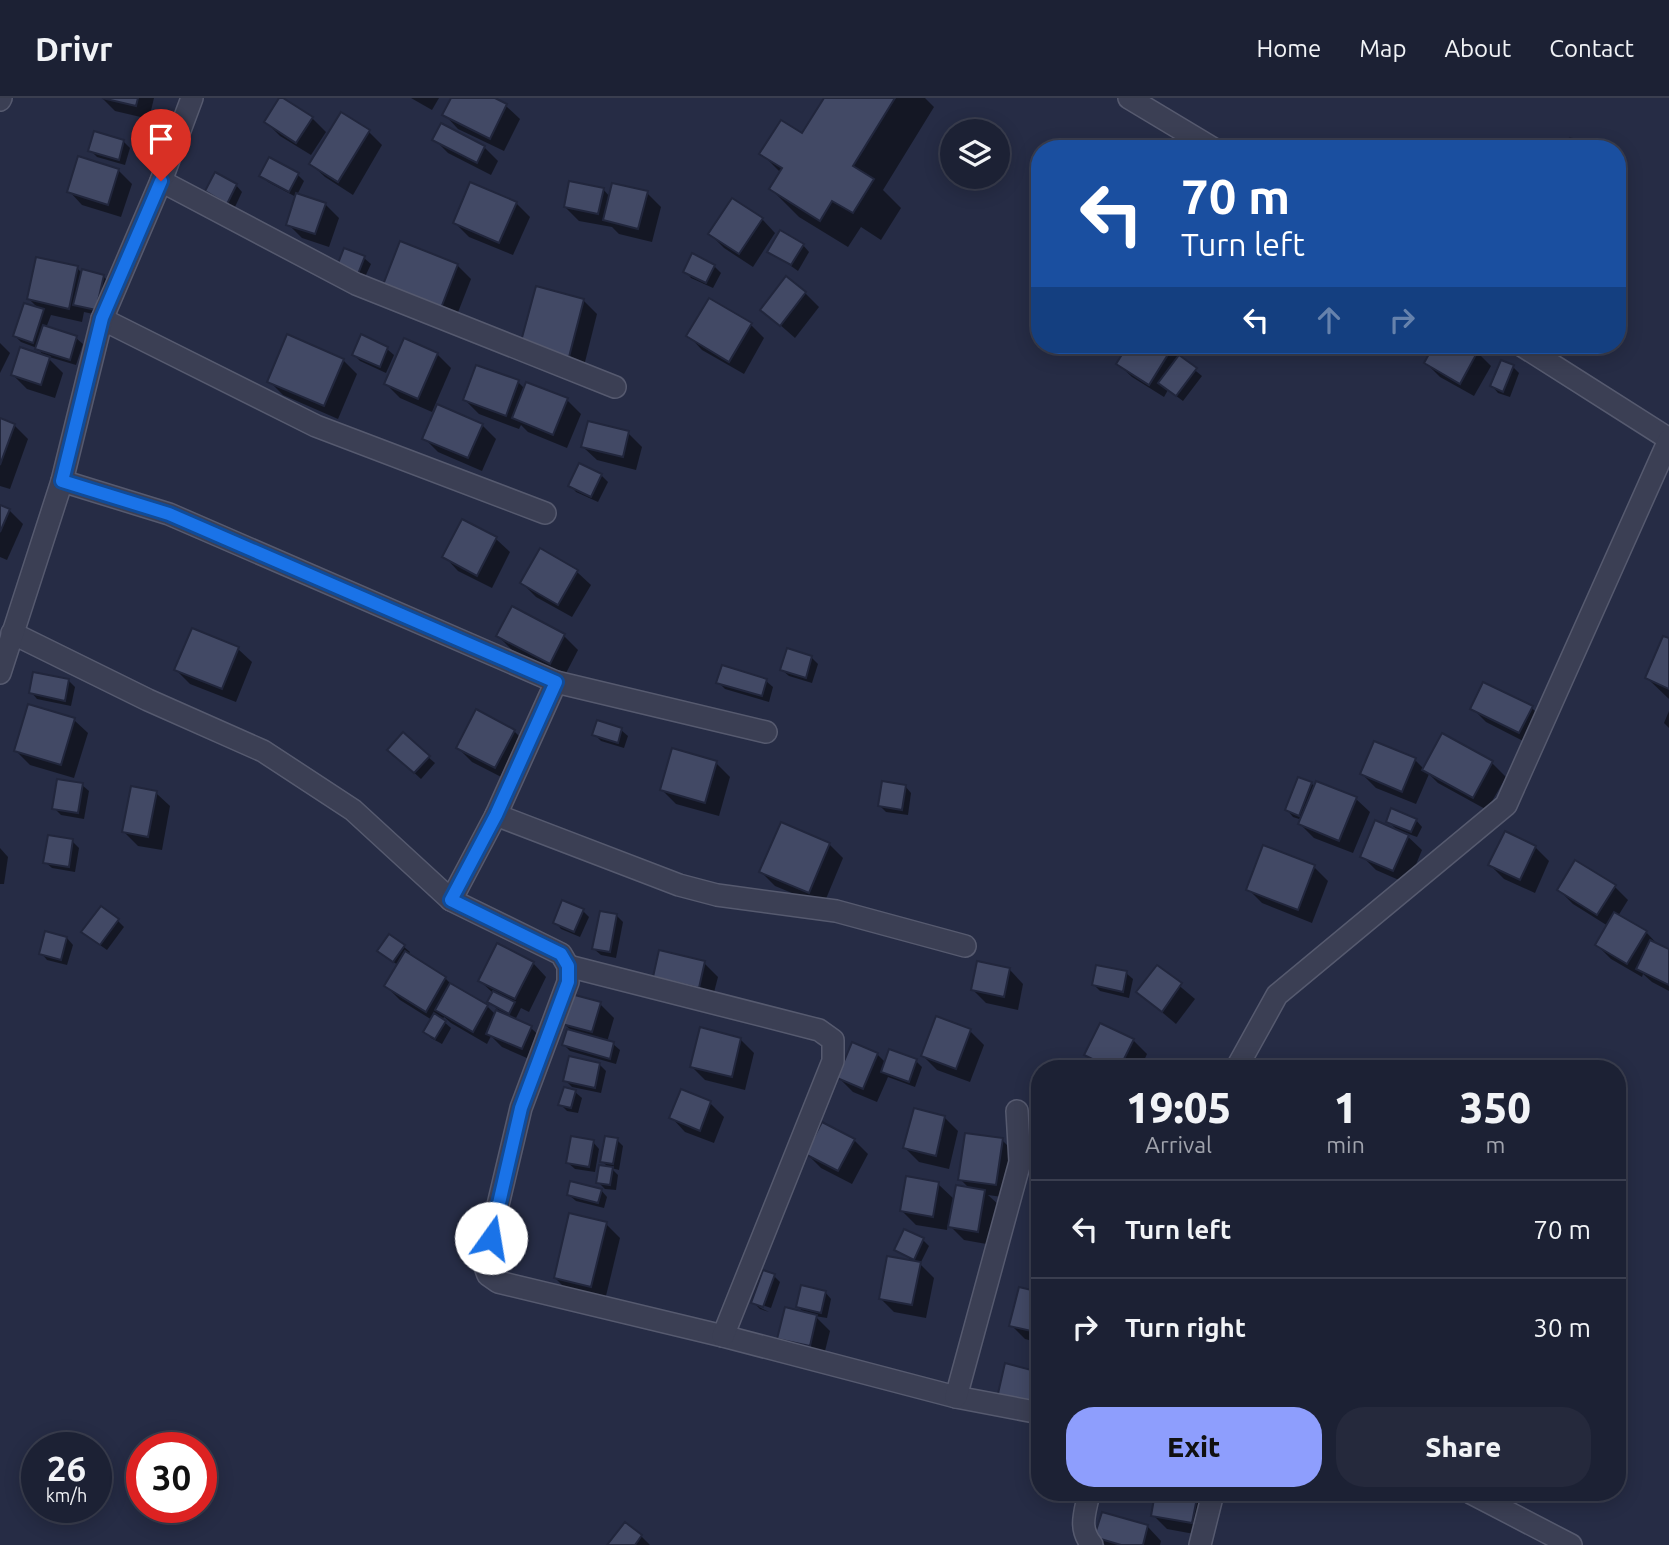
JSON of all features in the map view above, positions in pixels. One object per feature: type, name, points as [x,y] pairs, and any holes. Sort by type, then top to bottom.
[{"type":"street","points":[[0,673],[62,481],[102,318],[161,181],[192,98]]},
{"type":"street","points":[[1129,98],[1199,140]]},
{"type":"street","points":[[161,181],[356,284],[615,387]]},
{"type":"street","points":[[102,318],[316,426],[545,513]]},
{"type":"street","points":[[1241,1060],[1277,995],[1506,805],[1669,440],[1535,354]]},
{"type":"street","points":[[62,481],[169,514],[556,682],[766,732]]},
{"type":"street","points":[[12,633],[148,700],[263,751],[353,810],[451,900],[561,954],[568,966],[568,982],[521,1108],[484,1264],[488,1275],[498,1282],[723,1336],[956,1397],[1031,1411]]},
{"type":"street","points":[[451,900],[496,815],[556,682]]},
{"type":"street","points":[[496,815],[679,885],[717,895],[836,911],[965,946]]},
{"type":"street","points":[[568,966],[819,1030],[833,1040],[833,1061],[723,1336]]},
{"type":"street","points":[[956,1397],[1020,1162],[1017,1111]]},
{"type":"street","points":[[1088,1501],[1084,1520],[1085,1536],[1092,1545]]},
{"type":"street","points":[[1200,1545],[1211,1501]]},
{"type":"street","points":[[1486,1501],[1571,1545]]},
{"type":"building","points":[[102,98],[138,98],[136,106]]},
{"type":"building","points":[[279,98],[313,117],[296,143],[264,122]]},
{"type":"building","points":[[451,98],[495,98],[507,104],[490,139],[442,115]]},
{"type":"building","points":[[824,98],[895,98],[853,166],[874,179],[853,213],[832,201],[820,221],[769,189],[782,168],[759,154],[781,120],[802,133]]},
{"type":"building","points":[[341,112],[370,130],[338,182],[309,164]]},
{"type":"building","points":[[441,123],[485,146],[477,163],[432,140]]},
{"type":"building","points":[[94,131],[124,140],[119,160],[88,151]]},
{"type":"building","points":[[78,156],[119,169],[108,205],[67,192]]},
{"type":"building","points":[[269,157],[299,173],[289,192],[259,176]]},
{"type":"building","points":[[215,172],[237,184],[227,204],[205,191]]},
{"type":"building","points":[[569,181],[604,188],[598,214],[564,207]]},
{"type":"building","points":[[470,182],[517,202],[499,243],[453,223]]},
{"type":"building","points":[[612,183],[648,191],[638,229],[603,220]]},
{"type":"building","points":[[296,193],[326,203],[315,234],[286,225]]},
{"type":"building","points":[[732,198],[763,218],[739,254],[708,234]]},
{"type":"building","points":[[780,230],[804,244],[791,265],[767,252]]},
{"type":"building","points":[[400,241],[458,264],[441,308],[383,285]]},
{"type":"building","points":[[344,248],[365,256],[358,274],[337,266]]},
{"type":"building","points":[[692,253],[715,265],[706,283],[683,272]]},
{"type":"building","points":[[36,257],[78,266],[69,309],[27,299]]},
{"type":"building","points":[[82,269],[104,275],[96,310],[73,305]]},
{"type":"building","points":[[786,276],[806,292],[780,326],[760,310]]},
{"type":"building","points":[[536,286],[584,299],[569,357],[520,345]]},
{"type":"building","points":[[709,298],[752,323],[729,362],[686,336]]},
{"type":"building","points":[[24,303],[44,309],[33,343],[13,336]]},
{"type":"building","points":[[43,325],[77,336],[70,360],[35,349]]},
{"type":"building","points":[[287,334],[344,359],[324,406],[267,382]]},
{"type":"building","points":[[361,334],[388,347],[380,367],[352,355]]},
{"type":"building","points":[[404,338],[438,353],[418,399],[384,384]]},
{"type":"building","points":[[20,347],[50,357],[41,385],[11,375]]},
{"type":"building","points":[[1122,354],[1168,354],[1149,385],[1116,364]]},
{"type":"building","points":[[1429,354],[1476,354],[1460,384],[1424,363]]},
{"type":"building","points":[[1179,355],[1197,368],[1176,396],[1158,383]]},
{"type":"building","points":[[1501,360],[1514,365],[1503,392],[1490,386]]},
{"type":"building","points":[[476,365],[519,380],[506,416],[463,400]]},
{"type":"building","points":[[526,382],[568,398],[553,435],[512,418]]},
{"type":"building","points":[[437,404],[483,424],[468,458],[422,439]]},
{"type":"building","points":[[0,418],[15,424],[0,465]]},
{"type":"building","points":[[588,421],[629,431],[623,457],[581,447]]},
{"type":"building","points":[[579,463],[602,474],[591,497],[568,486]]},
{"type":"building","points":[[0,505],[10,509],[0,532]]},
{"type":"building","points":[[462,519],[497,537],[477,576],[442,557]]},
{"type":"building","points":[[540,548],[578,570],[558,605],[520,583]]},
{"type":"building","points":[[512,606],[565,634],[550,664],[496,636]]},
{"type":"building","points":[[192,628],[239,647],[222,689],[174,670]]},
{"type":"building","points":[[1663,636],[1669,638],[1669,689],[1645,678]]},
{"type":"building","points":[[787,648],[812,656],[806,678],[780,670]]},
{"type":"building","points":[[722,665],[767,679],[762,696],[716,683]]},
{"type":"building","points":[[33,672],[69,679],[65,701],[29,693]]},
{"type":"building","points":[[1483,682],[1533,706],[1519,733],[1470,709]]},
{"type":"building","points":[[28,704],[75,718],[61,765],[14,751]]},
{"type":"building","points":[[476,709],[515,730],[495,768],[456,748]]},
{"type":"building","points":[[597,720],[622,728],[618,743],[592,735]]},
{"type":"building","points":[[403,732],[430,756],[414,773],[387,750]]},
{"type":"building","points":[[1442,733],[1493,761],[1473,798],[1422,770]]},
{"type":"building","points":[[1374,741],[1416,758],[1402,792],[1360,774]]},
{"type":"building","points":[[672,748],[717,761],[705,803],[660,790]]},
{"type":"building","points":[[1298,777],[1312,782],[1299,816],[1285,810]]},
{"type":"building","points":[[57,779],[83,783],[78,813],[52,809]]},
{"type":"building","points":[[882,781],[906,785],[902,810],[878,806]]},
{"type":"building","points":[[1316,781],[1357,797],[1339,841],[1298,824]]},
{"type":"building","points":[[131,786],[157,791],[148,837],[122,832]]},
{"type":"building","points":[[1391,808],[1417,819],[1411,832],[1386,822]]},
{"type":"building","points":[[1375,820],[1409,835],[1393,871],[1360,857]]},
{"type":"building","points":[[781,822],[830,843],[809,893],[759,872]]},
{"type":"building","points":[[1505,831],[1536,846],[1520,880],[1488,865]]},
{"type":"building","points":[[48,835],[73,839],[69,867],[43,863]]},
{"type":"building","points":[[1263,845],[1315,865],[1298,910],[1246,890]]},
{"type":"building","points":[[1575,860],[1616,885],[1597,915],[1557,890]]},
{"type":"building","points":[[562,900],[584,909],[574,932],[553,923]]},
{"type":"building","points":[[101,906],[119,919],[100,945],[81,932]]},
{"type":"building","points":[[600,911],[617,914],[610,952],[592,949]]},
{"type":"building","points":[[1614,912],[1647,931],[1627,964],[1595,945]]},
{"type":"building","points":[[45,931],[67,937],[61,960],[39,954]]},
{"type":"building","points":[[389,934],[405,945],[393,962],[377,951]]},
{"type":"building","points":[[1650,940],[1669,949],[1669,985],[1636,969]]},
{"type":"building","points":[[497,943],[534,962],[515,999],[478,981]]},
{"type":"building","points":[[659,950],[705,961],[699,988],[653,977]]},
{"type":"building","points":[[405,951],[446,977],[426,1012],[384,986]]},
{"type":"building","points":[[977,961],[1010,968],[1004,997],[971,990]]},
{"type":"building","points":[[1096,965],[1127,971],[1123,992],[1092,985]]},
{"type":"building","points":[[1157,965],[1182,983],[1162,1012],[1136,992]]},
{"type":"building","points":[[450,983],[488,1005],[473,1032],[435,1010]]},
{"type":"building","points":[[493,991],[515,1002],[509,1014],[487,1002]]},
{"type":"building","points":[[571,994],[601,1002],[592,1032],[562,1024]]},
{"type":"building","points":[[496,1010],[532,1026],[522,1049],[486,1034]]},
{"type":"building","points":[[434,1013],[446,1021],[435,1039],[423,1032]]},
{"type":"building","points":[[936,1016],[971,1029],[956,1069],[921,1056]]},
{"type":"building","points":[[1100,1023],[1134,1039],[1124,1060],[1094,1060],[1084,1055]]},
{"type":"building","points":[[700,1027],[741,1038],[732,1077],[690,1067]]},
{"type":"building","points":[[567,1029],[614,1042],[610,1059],[562,1045]]},
{"type":"building","points":[[852,1042],[878,1053],[863,1089],[837,1078]]},
{"type":"building","points":[[889,1049],[917,1059],[909,1082],[881,1072]]},
{"type":"building","points":[[569,1056],[600,1063],[595,1088],[563,1081]]},
{"type":"building","points":[[564,1087],[576,1090],[571,1108],[558,1105]]},
{"type":"building","points":[[681,1089],[711,1101],[700,1131],[669,1118]]},
{"type":"building","points":[[914,1108],[945,1116],[936,1156],[903,1148]]},
{"type":"building","points":[[822,1122],[855,1139],[838,1171],[805,1154]]},
{"type":"building","points":[[965,1133],[1003,1138],[996,1185],[958,1180]]},
{"type":"building","points":[[571,1136],[594,1140],[589,1167],[566,1163]]},
{"type":"building","points":[[605,1136],[618,1138],[613,1164],[600,1162]]},
{"type":"building","points":[[599,1165],[613,1167],[610,1185],[596,1183]]},
{"type":"building","points":[[906,1176],[939,1182],[933,1217],[900,1211]]},
{"type":"building","points":[[570,1181],[602,1189],[598,1203],[567,1195]]},
{"type":"building","points":[[956,1185],[985,1190],[978,1232],[948,1227]]},
{"type":"building","points":[[569,1213],[607,1222],[591,1287],[554,1278]]},
{"type":"building","points":[[508,1217],[520,1223],[504,1257],[492,1251]]},
{"type":"building","points":[[904,1229],[924,1238],[914,1260],[894,1250]]},
{"type":"building","points":[[887,1256],[921,1262],[912,1305],[879,1299]]},
{"type":"building","points":[[763,1270],[775,1274],[763,1307],[751,1303]]},
{"type":"building","points":[[801,1285],[826,1291],[821,1313],[796,1307]]},
{"type":"building","points":[[1019,1287],[1031,1290],[1031,1331],[1009,1326]]},
{"type":"building","points":[[785,1307],[817,1315],[810,1346],[777,1339]]},
{"type":"building","points":[[1005,1363],[1031,1370],[1030,1405],[997,1398]]},
{"type":"building","points":[[1154,1501],[1196,1501],[1192,1523],[1151,1516]]},
{"type":"building","points":[[1102,1512],[1148,1525],[1143,1545],[1121,1545],[1094,1537]]},
{"type":"building","points":[[625,1522],[642,1535],[635,1545],[607,1545]]},
{"type":"route","points":[[161,181],[102,318],[62,481],[169,514],[556,682],[496,815],[451,900],[561,954],[568,966],[568,982],[521,1108],[491,1238]]}]
